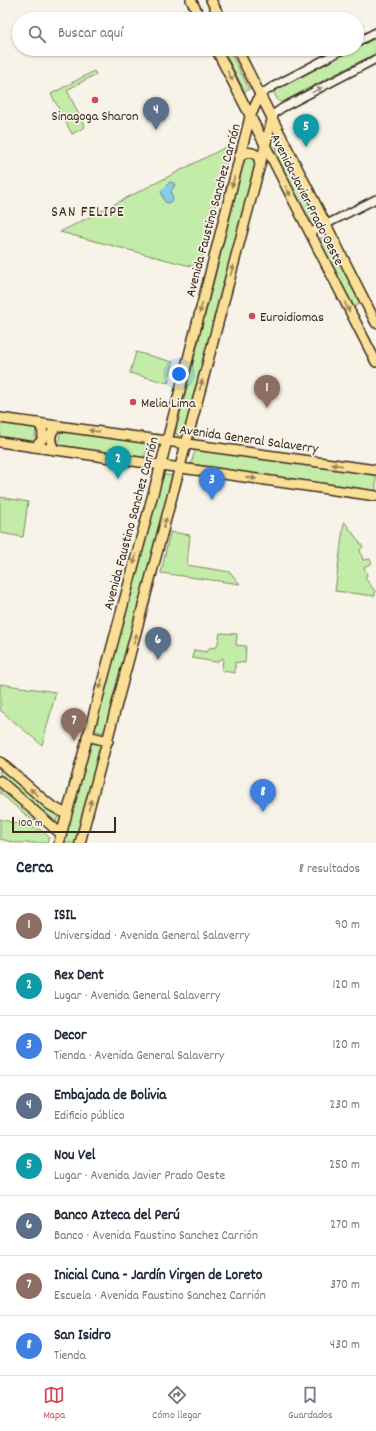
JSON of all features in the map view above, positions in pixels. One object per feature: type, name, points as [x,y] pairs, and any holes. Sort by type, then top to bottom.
[{"type":"main road","points":[[191,0],[197,12]]},
{"type":"main road","points":[[212,0],[218,12]]},
{"type":"main road","name":"Avenida Javier Prado Oeste","points":[[220,56],[376,362]]},
{"type":"main road","name":"Avenida Javier Prado Oeste","points":[[240,56],[376,323]]},
{"type":"main road","name":"Avenida Faustino Sanchez Carrión","points":[[59,843],[161,464],[250,117],[260,95]]},
{"type":"main road","points":[[80,843],[272,120]]},
{"type":"main road","points":[[240,158],[244,153],[251,152],[258,156],[260,164]]},
{"type":"main road","name":"Avenida General Salaverry","points":[[0,418],[376,470]]},
{"type":"main road","points":[[34,447],[41,441],[43,435],[42,429],[38,423]]},
{"type":"main road","points":[[55,450],[50,439],[52,431],[57,426]]},
{"type":"main road","points":[[0,442],[376,496]]},
{"type":"main road","points":[[87,736],[108,740]]},
{"type":"main road","points":[[0,762],[50,805],[66,814]]},
{"type":"main road","points":[[0,781],[61,834]]},
{"type":"street","points":[[364,38],[376,32]]},
{"type":"street","points":[[260,95],[272,87],[331,56]]},
{"type":"street","points":[[272,120],[274,113],[282,108],[376,59]]},
{"type":"street","points":[[309,233],[376,199]]},
{"type":"green space","points":[[376,38],[376,53],[282,102],[278,101],[274,93],[276,90],[341,56],[364,56],[364,44]]},
{"type":"green space","points":[[227,56],[232,56],[249,89],[245,92]]},
{"type":"green space","points":[[94,71],[96,74],[67,90],[85,127],[72,134],[51,94]]},
{"type":"green space","points":[[277,142],[317,217],[307,223],[275,156]]},
{"type":"green space","points":[[228,146],[230,149],[200,266],[198,268],[60,232]]},
{"type":"green space","points":[[251,155],[255,158],[256,162],[183,436],[175,434],[244,161],[246,157]]},
{"type":"green space","points":[[326,236],[362,302],[354,307],[317,240]]},
{"type":"green space","points":[[136,352],[173,362],[168,383],[130,373]]},
{"type":"green space","points":[[0,420],[36,425],[35,440],[32,443],[0,439]]},
{"type":"green space","points":[[61,428],[150,440],[144,458],[58,447]]},
{"type":"green space","points":[[196,447],[376,473],[376,492],[191,464]]},
{"type":"green space","points":[[160,474],[173,476],[104,733],[94,730]]},
{"type":"green space","points":[[0,497],[28,502],[23,537],[0,533]]},
{"type":"green space","points":[[344,521],[363,547],[360,550],[363,560],[370,559],[372,563],[364,567],[367,575],[365,578],[375,591],[375,596],[335,591]]},
{"type":"green space","points":[[170,532],[190,535],[187,565],[230,572],[240,584],[161,573]]},
{"type":"green space","points":[[220,633],[237,634],[236,645],[246,646],[245,663],[235,662],[235,673],[222,671],[223,658],[216,662],[192,658],[194,650],[207,652],[209,648],[217,647]]},
{"type":"green space","points":[[0,684],[56,692],[42,745],[0,710]]},
{"type":"green space","points":[[89,743],[101,745],[75,843],[63,843]]},
{"type":"green space","points":[[0,769],[47,809],[58,816],[55,825],[0,776]]},
{"type":"green space","points":[[0,785],[37,817],[33,821],[0,793]]},
{"type":"green space","points":[[0,819],[41,830],[49,837],[47,843],[16,843],[0,839]]},
{"type":"water","points":[[170,182],[174,183],[175,185],[171,191],[173,200],[168,203],[165,202],[161,191]]},
{"type":"place","name":"Sinagoga Sharon","points":[[95,100]]},
{"type":"place","name":"Embajada de Bolivia","points":[[156,130]]},
{"type":"place","name":"Nou Vel","points":[[306,147]]},
{"type":"place","name":"Euroidiomas","points":[[252,316]]},
{"type":"place","name":"Melia Lima","points":[[133,402]]},
{"type":"place","name":"ISIL","points":[[267,408]]},
{"type":"place","name":"Rex Dent","points":[[118,479]]},
{"type":"place","name":"Decor","points":[[212,500]]},
{"type":"place","name":"Banco Azteca del Perú","points":[[158,660]]},
{"type":"place","name":"Inicial Cuna - Jardín Virgen de Loreto","points":[[74,741]]},
{"type":"place","name":"San Isidro","points":[[263,812]]},
{"type":"district","name":"SAN FELIPE","points":[[88,211]]}]
